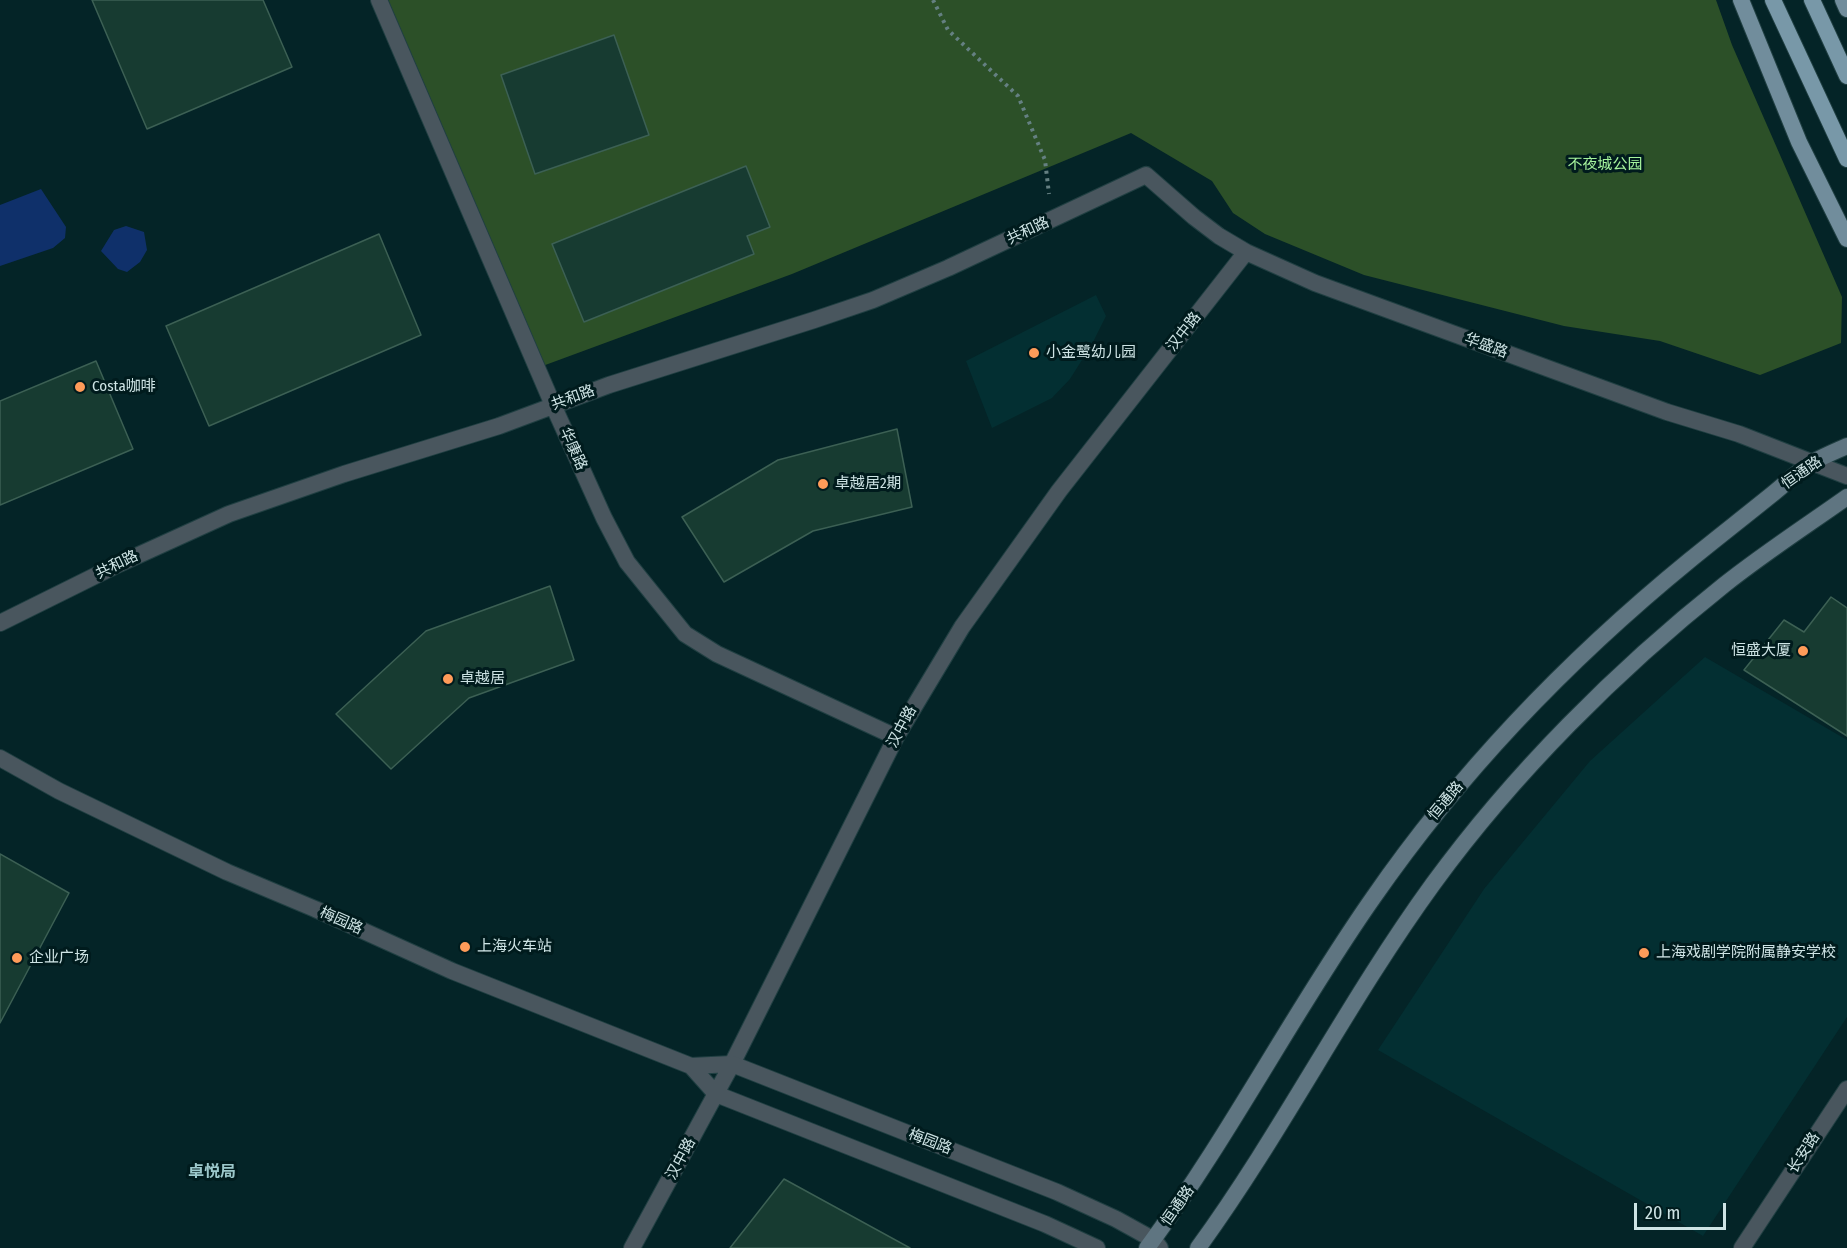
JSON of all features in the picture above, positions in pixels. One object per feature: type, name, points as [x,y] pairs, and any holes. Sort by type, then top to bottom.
[{"type":"highway","points":[[1773,0],[1847,159]]},
{"type":"highway","points":[[1812,0],[1847,76]]},
{"type":"main road","points":[[1741,0],[1799,142],[1847,239]]},
{"type":"main road","points":[[1843,0],[1847,9]]},
{"type":"main road","name":"恒通路","points":[[1154,1245],[1223,1139],[1346,938],[1431,819],[1522,716],[1592,646],[1663,582],[1812,463],[1847,446]]},
{"type":"main road","points":[[1198,1248],[1258,1161],[1380,960],[1446,867],[1492,811],[1586,709],[1654,644],[1726,583],[1847,497]]},
{"type":"street","name":"华康路","points":[[380,0],[554,405],[604,518],[627,562],[685,634],[717,654],[896,737]]},
{"type":"street","name":"共和路","points":[[0,624],[129,558],[229,514],[344,474],[499,426],[609,385],[873,300],[930,276],[1146,175]]},
{"type":"street","name":"华盛路","points":[[1146,175],[1219,236],[1246,252],[1315,283],[1668,412],[1739,434],[1847,476]]},
{"type":"street","name":"汉中路","points":[[632,1248],[762,1008],[896,737],[962,627],[1021,542],[1246,252]]},
{"type":"street","name":"梅园路","points":[[0,758],[59,791],[227,872],[452,971],[691,1066],[732,1064],[1057,1192],[1154,1245]]},
{"type":"street","name":"梅园路","points":[[691,1066],[716,1094],[1045,1224],[1097,1248]]},
{"type":"street","name":"长安路","points":[[1742,1248],[1847,1089]]},
{"type":"path","points":[[933,0],[948,30],[1018,96],[1045,160],[1052,220]]},
{"type":"shaded area","name":"小金鹭幼儿园","points":[[1096,295],[1106,316],[1070,379],[1052,398],[992,428],[966,361]]},
{"type":"shaded area","name":"上海戏剧学院附属静安学校","points":[[1705,657],[1847,740],[1847,1017],[1703,1236],[1378,1050],[1484,889],[1590,761]]},
{"type":"green space","name":"不夜城公园","points":[[382,0],[1716,0],[1732,45],[1842,297],[1841,343],[1760,375],[1660,341],[1564,326],[1364,275],[1265,234],[1233,213],[1212,181],[1131,133],[792,274],[529,371]]},
{"type":"water","points":[[41,189],[66,227],[65,238],[53,248],[0,266],[0,205]]},
{"type":"water","points":[[126,226],[144,232],[147,250],[140,262],[127,272],[118,269],[101,251],[114,230]]},
{"type":"building","points":[[92,0],[263,0],[292,67],[147,129]]},
{"type":"building","points":[[614,35],[649,135],[535,174],[501,75]]},
{"type":"building","points":[[746,166],[770,227],[747,236],[754,254],[584,322],[552,244]]},
{"type":"building","points":[[379,234],[421,335],[209,426],[166,326]]},
{"type":"building","points":[[96,361],[133,449],[0,505],[0,401]]},
{"type":"building","name":"卓越居2期","points":[[897,429],[912,507],[813,531],[724,582],[682,517],[778,460]]},
{"type":"building","name":"卓越居","points":[[550,586],[574,660],[469,698],[391,769],[336,714],[426,631]]},
{"type":"building","name":"恒盛大厦","points":[[1831,597],[1847,608],[1847,736],[1744,670],[1784,620],[1804,632]]},
{"type":"building","name":"企业广场","points":[[0,854],[69,893],[0,1023]]},
{"type":"building","points":[[784,1179],[910,1248],[730,1248]]},
{"type":"place","name":"小金鹭幼儿园","points":[[1034,353]]},
{"type":"place","name":"Costa咖啡","points":[[80,387]]},
{"type":"place","name":"卓越居2期","points":[[823,484]]},
{"type":"place","name":"恒盛大厦","points":[[1803,651]]},
{"type":"place","name":"卓越居","points":[[448,679]]},
{"type":"place","name":"上海火车站","points":[[465,947]]},
{"type":"place","name":"上海戏剧学院附属静安学校","points":[[1644,953]]},
{"type":"place","name":"企业广场","points":[[17,958]]},
{"type":"district","name":"卓悦局","points":[[212,1173]]}]
